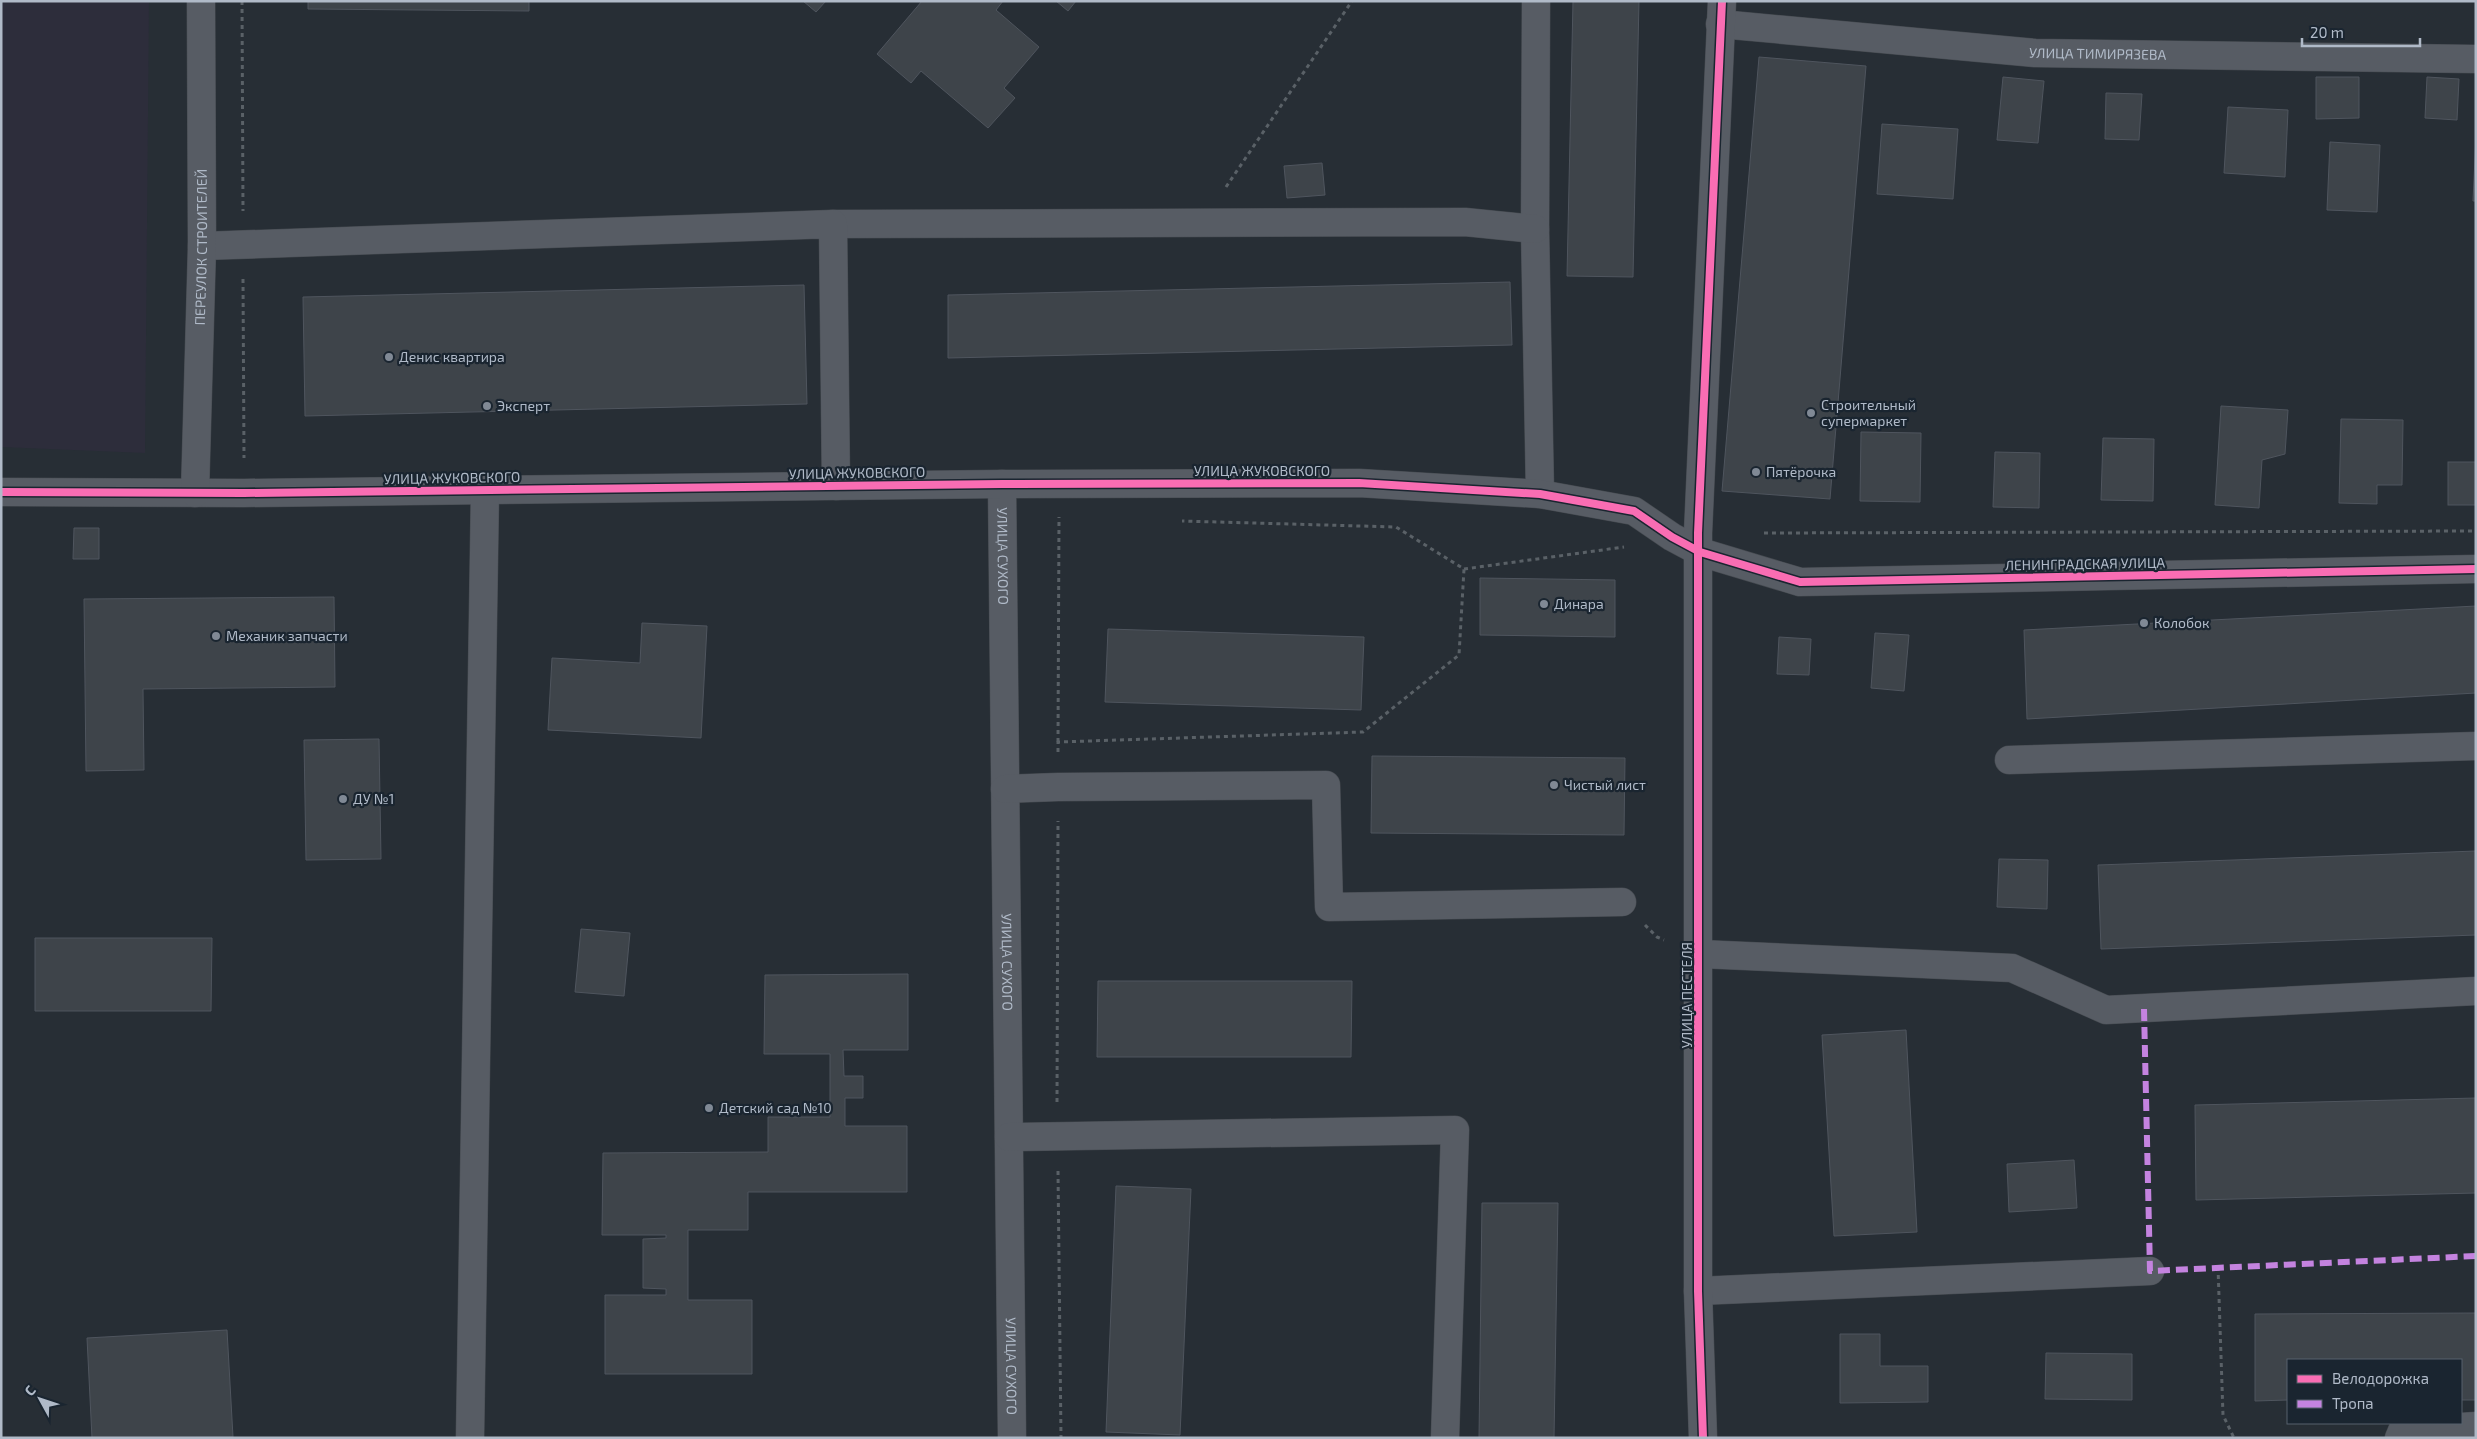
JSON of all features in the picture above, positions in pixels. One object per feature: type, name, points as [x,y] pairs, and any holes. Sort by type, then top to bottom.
[{"type":"street","name":"ПЕРЕУЛОК СТРОИТЕЛЕЙ","points":[[195,493],[202,246],[201,1]]},
{"type":"street","points":[[1536,1],[1535,229],[1540,494]]},
{"type":"street","name":"УЛИЦА ТИМИРЯЗЕВА","points":[[1721,13],[2035,53],[2476,59]]},
{"type":"street","name":"УЛИЦА ПЕСТЕЛЯ","points":[[1703,1438],[1698,1291],[1700,552],[1698,523],[1721,13]]},
{"type":"street","points":[[202,246],[833,224],[1465,222],[1535,229]]},
{"type":"street","points":[[833,224],[836,486]]},
{"type":"street","name":"УЛИЦА ЖУКОВСКОГО","points":[[1,492],[195,493],[1002,484],[1359,483],[1540,494],[1634,511],[1672,537],[1700,552]]},
{"type":"street","name":"УЛИЦА СУХОГО","points":[[1002,484],[1012,1438]]},
{"type":"street","points":[[470,1438],[485,490]]},
{"type":"street","name":"ЛЕНИНГРАДСКАЯ УЛИЦА","points":[[1700,552],[1800,582],[2476,569]]},
{"type":"street","points":[[2009,760],[2476,746]]},
{"type":"street","points":[[1005,789],[1326,785],[1329,907],[1622,902]]},
{"type":"street","points":[[1700,954],[2012,968],[2106,1010],[2476,991]]},
{"type":"street","points":[[1009,1137],[1455,1130],[1445,1438]]},
{"type":"street","points":[[1698,1291],[2150,1271]]},
{"type":"street","points":[[2399,1438],[2402,1431],[2476,1426]]},
{"type":"path","points":[[1201,224],[1352,1]]},
{"type":"path","points":[[1003,515],[1069,517]]},
{"type":"path","points":[[1059,517],[1057,1135],[1061,1438]]},
{"type":"path","points":[[1178,520],[1396,526],[1464,568],[1633,545]]},
{"type":"path","points":[[1758,533],[2476,531]]},
{"type":"path","points":[[1058,742],[1363,732],[1459,656],[1464,568]]},
{"type":"path","points":[[1622,902],[1657,937],[1700,954]]},
{"type":"path","points":[[2218,1267],[2223,1415],[2234,1438]]},
{"type":"shaded area","points":[[1,1],[149,1],[145,453],[1,447]]},
{"type":"building","points":[[308,1],[529,1],[529,11],[308,9]]},
{"type":"building","points":[[803,1],[826,1],[816,12]]},
{"type":"building","points":[[922,1],[1003,1],[996,10],[1039,47],[1004,88],[1015,98],[988,128],[921,71],[911,83],[877,54]]},
{"type":"building","points":[[1056,1],[1076,1],[1068,11]]},
{"type":"building","points":[[1573,1],[1639,1],[1633,277],[1567,276]]},
{"type":"building","points":[[1759,57],[1866,66],[1830,499],[1722,491]]},
{"type":"building","points":[[2003,77],[2044,81],[2038,143],[1997,140]]},
{"type":"building","points":[[2316,77],[2359,77],[2359,118],[2316,119]]},
{"type":"building","points":[[2427,77],[2459,79],[2457,120],[2425,118]]},
{"type":"building","points":[[2106,93],[2142,94],[2139,140],[2105,139]]},
{"type":"building","points":[[2228,107],[2288,110],[2285,177],[2224,173]]},
{"type":"building","points":[[1882,124],[1958,129],[1953,199],[1877,194]]},
{"type":"building","points":[[2476,136],[2476,201],[2473,201]]},
{"type":"building","points":[[2330,142],[2380,145],[2377,212],[2327,210]]},
{"type":"building","points":[[1322,163],[1325,195],[1287,198],[1284,166]]},
{"type":"building","points":[[1510,282],[1512,345],[948,358],[948,295]]},
{"type":"building","points":[[804,285],[807,404],[305,416],[303,297]]},
{"type":"building","points":[[2221,406],[2288,410],[2285,454],[2262,460],[2259,508],[2215,505]]},
{"type":"building","points":[[2341,419],[2403,420],[2402,485],[2377,485],[2377,504],[2339,503]]},
{"type":"building","points":[[1861,432],[1921,433],[1920,502],[1860,501]]},
{"type":"building","points":[[2103,438],[2154,439],[2153,501],[2101,500]]},
{"type":"building","points":[[1995,452],[2040,453],[2039,508],[1993,507]]},
{"type":"building","points":[[2448,462],[2476,462],[2476,505],[2448,505]]},
{"type":"building","points":[[74,528],[99,528],[99,559],[73,559]]},
{"type":"building","points":[[1480,578],[1615,580],[1615,637],[1480,635]]},
{"type":"building","points":[[334,597],[335,687],[143,689],[144,770],[86,771],[84,599]]},
{"type":"building","points":[[2476,606],[2476,693],[2027,719],[2024,630]]},
{"type":"building","points":[[642,623],[707,626],[701,738],[548,730],[552,658],[640,663]]},
{"type":"building","points":[[1108,629],[1364,637],[1361,710],[1105,702]]},
{"type":"building","points":[[1875,633],[1909,635],[1904,691],[1871,688]]},
{"type":"building","points":[[1779,637],[1811,639],[1809,675],[1777,674]]},
{"type":"building","name":"ДУ №1","points":[[379,739],[381,859],[306,860],[304,740]]},
{"type":"building","points":[[1372,756],[1625,758],[1624,835],[1371,833]]},
{"type":"building","points":[[2476,851],[2476,935],[2101,949],[2098,865]]},
{"type":"building","points":[[1999,859],[2048,860],[2047,909],[1997,907]]},
{"type":"building","points":[[581,929],[630,933],[624,996],[575,992]]},
{"type":"building","points":[[35,938],[212,938],[211,1011],[35,1011]]},
{"type":"building","points":[[908,974],[908,1050],[843,1050],[844,1076],[863,1076],[863,1098],[845,1098],[845,1126],[907,1126],[907,1192],[748,1192],[748,1230],[688,1230],[688,1300],[752,1300],[752,1374],[605,1374],[605,1295],[666,1295],[666,1289],[643,1288],[643,1239],[666,1238],[666,1235],[602,1235],[603,1153],[768,1152],[768,1117],[830,1117],[830,1054],[764,1054],[765,975]]},
{"type":"building","points":[[1098,981],[1352,981],[1351,1057],[1097,1057]]},
{"type":"building","points":[[1906,1030],[1917,1232],[1834,1236],[1822,1035]]},
{"type":"building","points":[[2476,1098],[2476,1193],[2196,1200],[2195,1105]]},
{"type":"building","points":[[2074,1160],[2077,1208],[2009,1212],[2007,1164]]},
{"type":"building","points":[[1116,1186],[1191,1189],[1180,1435],[1106,1432]]},
{"type":"building","points":[[1482,1203],[1558,1203],[1554,1438],[1479,1438]]},
{"type":"building","points":[[2476,1313],[2476,1400],[2462,1400],[2462,1359],[2287,1359],[2287,1400],[2255,1401],[2255,1314]]},
{"type":"building","points":[[227,1330],[233,1437],[92,1438],[87,1338]]},
{"type":"building","points":[[1840,1334],[1880,1334],[1880,1366],[1928,1366],[1928,1402],[1840,1403]]},
{"type":"building","points":[[2046,1353],[2132,1354],[2132,1400],[2045,1399]]},
{"type":"marked path","points":[[2144,1009],[2150,1271],[2476,1256]]},
{"type":"cycle path","points":[[1703,1438],[1698,1291],[1698,533],[1722,1]]},
{"type":"cycle path","points":[[1,492],[244,493],[1002,484],[1359,483],[1540,494],[1634,511],[1672,537],[1700,552],[1800,582],[2476,569]]},
{"type":"place","name":"Денис квартира","points":[[389,357]]},
{"type":"place","name":"Эксперт","points":[[487,406]]},
{"type":"place","name":"Строительный супермаркет","points":[[1811,413]]},
{"type":"place","name":"Пятёрочка","points":[[1756,472]]},
{"type":"place","name":"Динара","points":[[1544,604]]},
{"type":"place","name":"Колобок","points":[[2144,623]]},
{"type":"place","name":"Механик запчасти","points":[[216,636]]},
{"type":"place","name":"Чистый лист","points":[[1554,785]]},
{"type":"place","name":"ДУ №1","points":[[343,799]]},
{"type":"place","name":"Детский сад №10","points":[[709,1108]]}]
